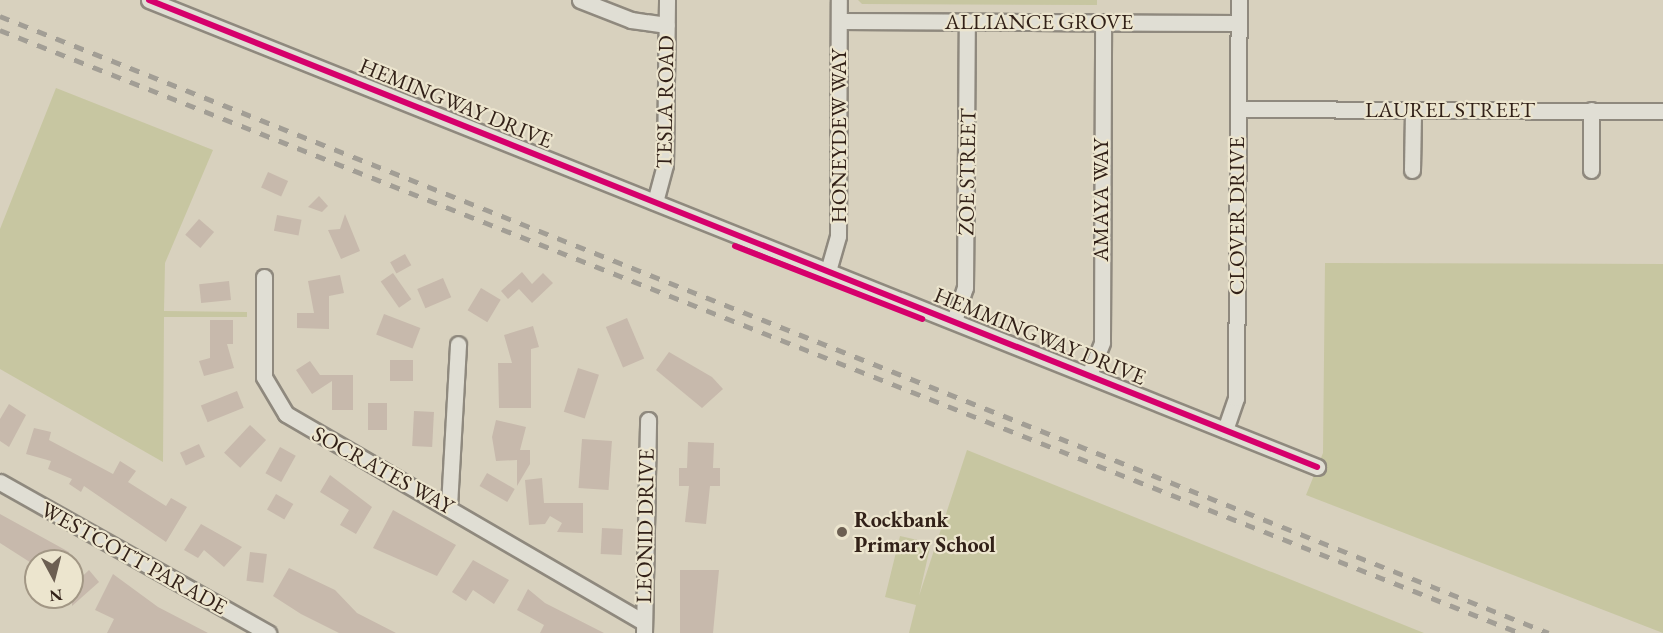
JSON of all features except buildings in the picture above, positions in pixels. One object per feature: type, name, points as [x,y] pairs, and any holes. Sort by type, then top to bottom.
[{"type":"street","name":"HEMINGWAY DRIVE","points":[[149,0],[185,7],[749,239]]},
{"type":"street","points":[[580,0],[631,20],[667,25]]},
{"type":"street","name":"TESLA ROAD","points":[[655,202],[665,165],[667,0]]},
{"type":"street","name":"HONEYDEW WAY","points":[[828,271],[838,236],[839,0]]},
{"type":"street","name":"CLOVER DRIVE","points":[[1226,430],[1236,398],[1239,0]]},
{"type":"street","name":"ALLIANCE GROVE","points":[[839,21],[1239,23]]},
{"type":"street","name":"ZOE STREET","points":[[954,321],[965,288],[967,21]]},
{"type":"street","name":"AMAYA WAY","points":[[1089,375],[1102,342],[1103,22]]},
{"type":"street","name":"LAUREL STREET","points":[[1238,109],[1663,111]]},
{"type":"street","points":[[1412,170],[1413,110]]},
{"type":"street","points":[[1591,110],[1591,170]]},
{"type":"street","name":"HEMMINGWAY DRIVE","points":[[749,239],[1317,467]]},
{"type":"street","name":"SOCRATES WAY","points":[[264,278],[264,378],[286,414],[449,506],[644,628]]},
{"type":"street","points":[[449,506],[458,344]]},
{"type":"street","name":"LEONID DRIVE","points":[[644,628],[648,420]]},
{"type":"street","name":"WESTCOTT PARADE","points":[[0,482],[268,633]]},
{"type":"street","name":"SOCRATES WAY","points":[[602,601],[644,606]]},
{"type":"green space","points":[[858,0],[1097,0],[1097,5],[862,4]]},
{"type":"green space","points":[[56,88],[213,150],[165,263],[164,311],[247,312],[247,317],[164,317],[163,462],[0,369],[0,229]]},
{"type":"green space","points":[[1325,263],[1663,264],[1663,633],[1306,495],[1323,453]]},
{"type":"green space","points":[[967,450],[1424,633],[909,633],[916,605],[885,597],[900,536],[931,543],[919,596]]},
{"type":"railway","points":[[0,16],[1549,633]]},
{"type":"railway","points":[[0,30],[1520,633]]},
{"type":"cycle path","points":[[149,0],[1317,467]]},
{"type":"cycle path","points":[[735,246],[922,319]]},
{"type":"place","name":"Rockbank Primary School","points":[[842,532]]}]
